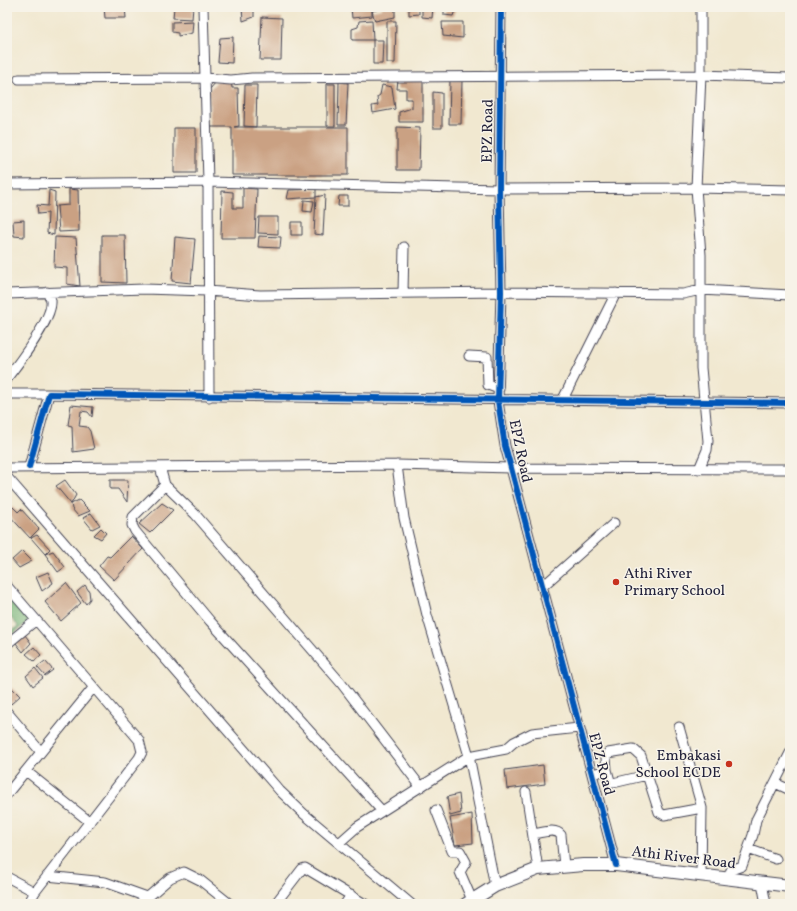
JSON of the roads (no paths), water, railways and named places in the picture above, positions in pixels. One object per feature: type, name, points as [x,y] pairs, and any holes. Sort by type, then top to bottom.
[{"type":"main road","name":"Athi River Road","points":[[469,902],[495,886],[538,870],[564,866],[616,865],[701,874],[790,886]]},
{"type":"street","points":[[203,7],[208,182],[207,291],[209,397]]},
{"type":"street","name":"EPZ Road","points":[[501,7],[499,189],[501,292],[498,401],[505,446],[616,865]]},
{"type":"street","points":[[699,469],[707,450],[708,441],[703,403],[701,368],[701,255],[696,188],[701,75],[701,7]]},
{"type":"street","points":[[18,79],[205,78],[232,80],[252,78],[701,75],[790,78]]},
{"type":"street","points":[[7,184],[208,182],[499,189],[696,188],[790,190]]},
{"type":"street","points":[[403,293],[404,247]]},
{"type":"street","points":[[7,294],[144,289],[207,291],[260,295],[501,292],[683,294],[701,290],[790,295]]},
{"type":"street","points":[[7,378],[28,349],[46,319],[51,301],[47,292]]},
{"type":"street","points":[[562,401],[616,293]]},
{"type":"street","points":[[469,356],[487,357],[488,385],[499,389]]},
{"type":"street","points":[[7,394],[498,401],[790,403]]},
{"type":"street","points":[[29,467],[49,394]]},
{"type":"street","points":[[7,468],[397,465],[511,468],[790,470]]},
{"type":"street","points":[[397,465],[404,518],[427,615],[469,756],[495,886]]},
{"type":"street","points":[[160,466],[165,484],[195,514],[341,683],[421,787]]},
{"type":"street","points":[[7,477],[280,791],[411,904]]},
{"type":"street","points":[[165,484],[133,517],[132,525],[135,530],[210,621],[382,811]]},
{"type":"street","points":[[542,587],[614,523]]},
{"type":"street","points":[[7,586],[139,740],[142,752],[90,822],[47,876],[28,904]]},
{"type":"street","points":[[7,644],[36,620]]},
{"type":"street","points":[[7,794],[93,688]]},
{"type":"street","points":[[7,712],[41,752]]},
{"type":"street","points":[[679,727],[702,808],[701,874]]},
{"type":"street","points":[[339,843],[357,827],[469,756],[506,749],[514,742],[532,733],[579,728]]},
{"type":"street","points":[[647,775],[614,783],[610,782],[606,758],[608,753],[633,749],[639,752],[661,814],[702,808]]},
{"type":"street","points":[[728,878],[731,870],[742,866],[753,835],[756,820],[790,753]]},
{"type":"street","points":[[592,774],[607,770]]},
{"type":"street","points":[[26,771],[90,822]]},
{"type":"street","points":[[775,783],[790,790]]},
{"type":"street","points":[[526,792],[538,870]]},
{"type":"street","points":[[436,810],[452,851],[460,851],[465,858],[466,862],[460,872],[469,902]]},
{"type":"street","points":[[533,834],[554,831],[561,835],[564,866]]},
{"type":"street","points":[[748,849],[776,859]]},
{"type":"street","points":[[275,904],[302,869],[305,868],[365,904]]},
{"type":"street","points":[[140,904],[170,878],[184,872],[200,880],[230,904]]},
{"type":"street","points":[[47,876],[104,882],[147,897]]},
{"type":"street","points":[[7,877],[35,892]]},
{"type":"street","points":[[762,883],[766,904]]},
{"type":"street","points":[[345,904],[350,896]]},
{"type":"place","name":"Athi River Primary School","points":[[616,582]]},
{"type":"place","name":"Embakasi School ECDE","points":[[729,764]]}]
